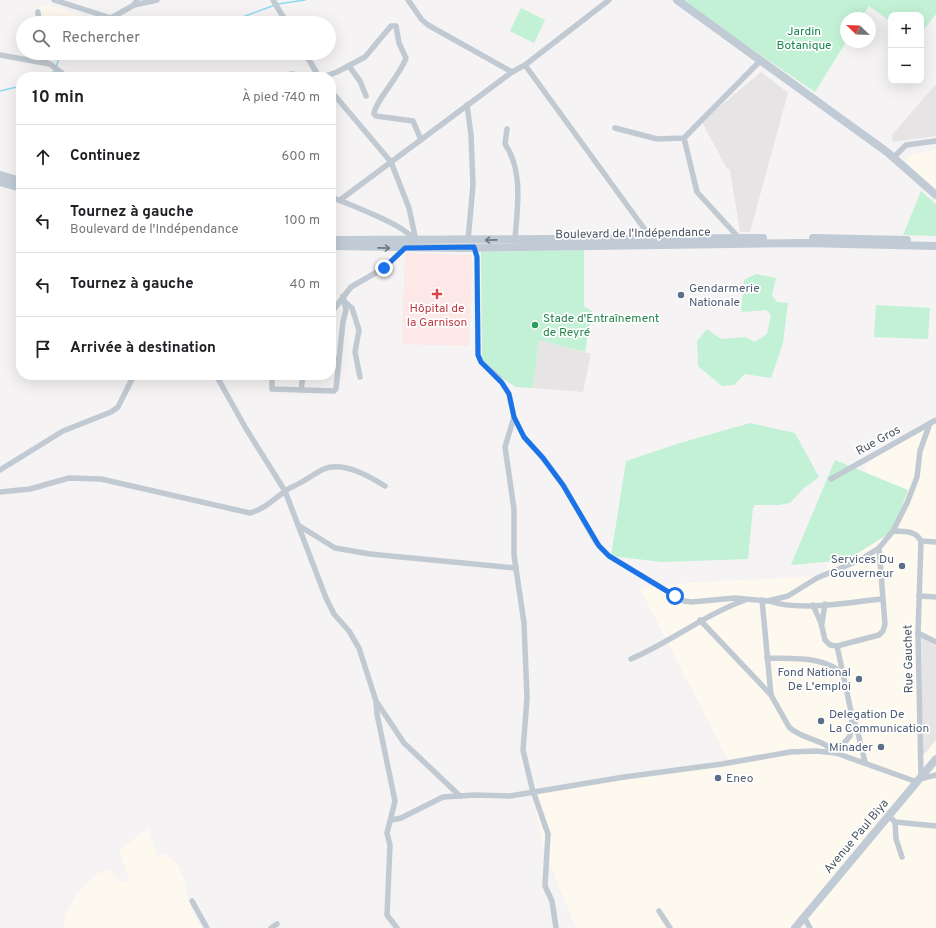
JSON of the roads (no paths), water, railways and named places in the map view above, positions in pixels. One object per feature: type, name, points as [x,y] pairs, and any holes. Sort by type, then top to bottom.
[{"type":"main road","points":[[678,0],[893,158],[936,195]]},
{"type":"main road","points":[[0,175],[16,180]]},
{"type":"main road","points":[[0,182],[16,187]]},
{"type":"main road","name":"Boulevard de l'Indépendance","points":[[336,240],[865,238],[936,241]]},
{"type":"main road","name":"Boulevard de l'Indépendance","points":[[336,246],[405,248],[803,243],[936,246]]},
{"type":"main road","name":"Avenue Paul Biya","points":[[795,928],[936,759]]},
{"type":"street","points":[[54,0],[104,16]]},
{"type":"street","points":[[113,16],[136,2],[157,0]]},
{"type":"street","points":[[408,0],[422,20],[428,25],[512,72]]},
{"type":"street","points":[[340,200],[512,72],[525,65],[609,0]]},
{"type":"street","points":[[275,3],[283,16]]},
{"type":"street","points":[[38,12],[38,16]]},
{"type":"street","points":[[335,72],[365,57],[390,26],[396,26],[399,43],[406,58],[394,82],[375,108],[374,114],[376,116],[413,121],[421,140]]},
{"type":"street","points":[[0,55],[16,58]]},
{"type":"street","points":[[29,60],[46,63],[54,66],[61,72]]},
{"type":"street","points":[[309,60],[317,72]]},
{"type":"street","points":[[615,128],[657,139],[684,138],[761,60]]},
{"type":"street","points":[[525,65],[651,238]]},
{"type":"street","points":[[349,66],[360,81],[366,96]]},
{"type":"street","points":[[336,97],[391,162],[409,208],[414,240]]},
{"type":"street","points":[[467,106],[471,135],[473,186],[468,240]]},
{"type":"street","points":[[507,129],[505,144],[512,155],[519,185],[515,240]]},
{"type":"street","points":[[684,138],[698,192],[739,238]]},
{"type":"street","points":[[893,158],[906,145],[936,141]]},
{"type":"street","points":[[336,199],[400,227],[414,240]]},
{"type":"street","points":[[474,247],[477,257],[478,355],[481,362],[502,383],[509,394],[514,417],[524,437],[543,458],[563,485],[599,546],[609,556],[684,601],[692,602],[749,598],[786,605],[813,605],[882,599]]},
{"type":"street","points":[[336,308],[344,299],[351,287],[389,264],[405,248]]},
{"type":"street","points":[[272,380],[272,389],[334,391],[336,388],[338,360],[346,312],[344,299]]},
{"type":"street","points":[[344,299],[352,308],[359,330],[355,352],[360,377]]},
{"type":"street","points":[[0,470],[63,430],[112,412],[118,407],[132,380]]},
{"type":"street","points":[[219,380],[245,427],[285,491],[326,598],[334,614],[348,631],[359,648],[376,701],[404,743],[460,796]]},
{"type":"street","points":[[301,390],[302,380]]},
{"type":"street","points":[[514,417],[505,447],[514,509],[516,568],[524,624],[527,698],[523,750],[534,792],[548,834],[546,886],[552,901],[556,928]]},
{"type":"street","name":"Rue Gros","points":[[831,478],[936,420]]},
{"type":"street","points":[[768,601],[788,596],[817,578],[860,560],[879,548],[893,531],[907,503],[917,477],[920,451],[930,423]]},
{"type":"street","points":[[0,492],[30,489],[69,478],[101,479],[250,513],[268,506],[285,491],[325,469],[337,467],[358,473],[385,486]]},
{"type":"street","points":[[298,525],[335,548],[370,554],[516,568]]},
{"type":"street","points":[[893,531],[914,532],[918,535],[921,541],[936,542]]},
{"type":"street","name":"Rue Gauchet","points":[[919,779],[918,596],[921,541]]},
{"type":"street","points":[[813,605],[822,623],[827,643],[830,646],[837,646],[874,637],[883,631],[885,624],[879,548]]},
{"type":"street","points":[[918,596],[936,597]]},
{"type":"street","points":[[632,659],[647,653],[700,620],[749,598]]},
{"type":"street","points":[[762,600],[771,695]]},
{"type":"street","points":[[822,623],[825,604]]},
{"type":"street","points":[[700,620],[771,695],[789,727],[793,731],[824,743],[835,753]]},
{"type":"street","points":[[918,633],[936,642]]},
{"type":"street","points":[[837,646],[852,716],[857,729],[865,762]]},
{"type":"street","points":[[767,658],[820,662],[833,666],[843,675]]},
{"type":"street","points":[[376,701],[376,714],[389,779],[394,794],[392,820],[387,833],[390,845],[387,915],[397,928]]},
{"type":"street","points":[[835,753],[850,736],[852,716]]},
{"type":"street","points":[[392,820],[401,818],[436,800],[460,796],[506,796],[624,777],[722,764],[790,752],[816,751],[835,753],[919,779],[936,776]]},
{"type":"street","points":[[889,816],[895,822],[936,826]]},
{"type":"street","points":[[895,822],[896,839],[902,857]]},
{"type":"street","points":[[192,901],[207,928]]},
{"type":"street","points":[[659,911],[670,928]]},
{"type":"street","points":[[804,917],[810,928]]},
{"type":"street","points":[[271,928],[277,924]]},
{"type":"waterway","points":[[278,4],[305,0]]},
{"type":"waterway","points":[[245,16],[275,5]]},
{"type":"waterway","points":[[56,67],[58,60]]},
{"type":"waterway","points":[[0,91],[16,87]]},
{"type":"place","name":"Hôpital de la Garnison","points":[[437,294]]},
{"type":"place","name":"Gendarmerie Nationale","points":[[681,295]]},
{"type":"place","name":"Stade d'Entraînement de Reyré","points":[[535,325]]},
{"type":"place","name":"Services Du Gouverneur","points":[[902,566]]},
{"type":"place","name":"Fond National De L'emploi","points":[[859,679]]},
{"type":"place","name":"Delegation De La Communication","points":[[821,721]]},
{"type":"place","name":"Minader","points":[[881,747]]},
{"type":"place","name":"Eneo","points":[[718,778]]},
{"type":"park label","name":"Jardin Botanique","points":[[804,38]]}]
